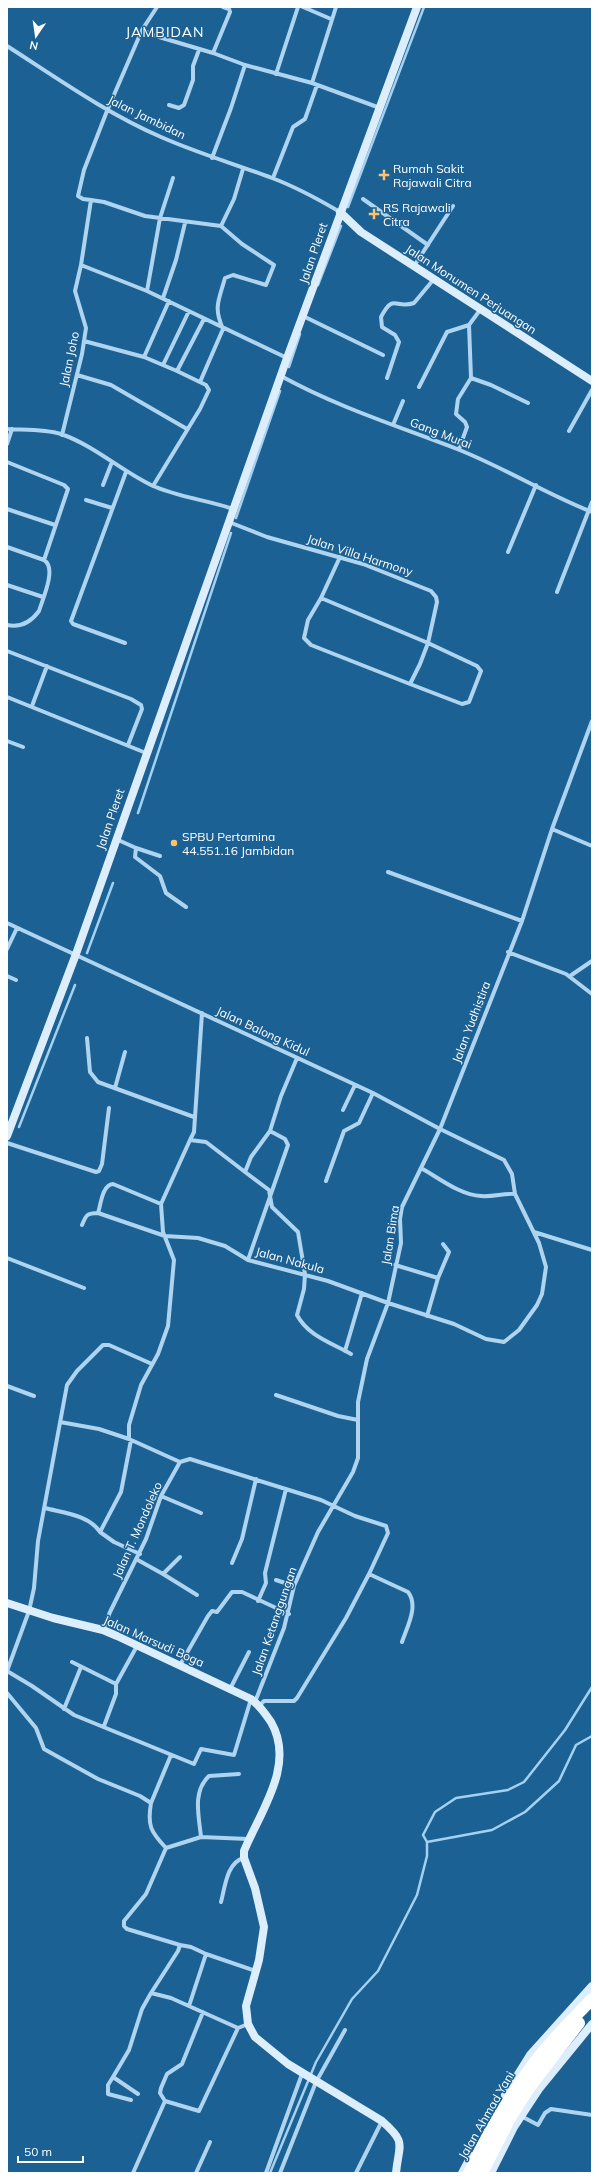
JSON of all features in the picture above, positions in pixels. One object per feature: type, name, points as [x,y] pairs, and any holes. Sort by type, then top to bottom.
[{"type":"highway","name":"Jalan Ahmad Yani","points":[[469,2173],[501,2112],[521,2080],[539,2056],[592,1999]]},
{"type":"highway","name":"Jalan Ahmad Yani","points":[[482,2173],[510,2118],[529,2088],[592,2009]]},
{"type":"street","points":[[157,7],[142,30],[107,111],[84,170],[78,191],[79,198],[104,202],[145,216],[185,223],[221,226],[242,244],[272,263],[274,269],[268,283],[263,286],[232,275],[225,278],[217,308],[217,315],[223,329],[200,382]]},
{"type":"street","points":[[213,53],[230,12],[229,9],[223,7]]},
{"type":"street","points":[[276,74],[298,7]]},
{"type":"street","points":[[302,7],[331,18]]},
{"type":"street","points":[[273,178],[293,127],[305,119],[331,18],[336,7]]},
{"type":"street","name":"Jalan Pleret","points":[[7,1136],[76,954],[287,358],[417,7]]},
{"type":"street","points":[[142,30],[159,38],[213,53],[244,65],[315,84],[380,108]]},
{"type":"street","name":"Jalan Jambidan","points":[[7,46],[107,111],[161,137],[212,158],[273,178],[314,197],[340,212]]},
{"type":"street","points":[[169,105],[179,108],[184,105],[193,80],[193,66],[199,50]]},
{"type":"street","points":[[212,158],[232,108],[244,65]]},
{"type":"street","points":[[221,226],[234,199],[243,169]]},
{"type":"street","points":[[147,291],[160,218],[173,178]]},
{"type":"street","points":[[363,199],[428,245]]},
{"type":"street","name":"Jalan Joho","points":[[62,435],[84,340],[85,322],[75,291],[81,265],[91,200]]},
{"type":"street","points":[[414,266],[453,206]]},
{"type":"street","name":"Jalan Monumen Perjuangan","points":[[340,212],[361,232],[592,381]]},
{"type":"street","points":[[163,298],[176,260],[185,223]]},
{"type":"street","points":[[81,265],[163,298],[223,329],[287,358]]},
{"type":"street","points":[[387,378],[399,342],[395,335],[382,326],[381,317],[388,304],[409,305],[414,303],[434,279]]},
{"type":"street","points":[[144,356],[169,301]]},
{"type":"street","points":[[419,387],[447,332],[469,325],[480,310]]},
{"type":"street","points":[[163,365],[189,311]]},
{"type":"street","points":[[303,316],[383,355]]},
{"type":"street","points":[[177,371],[204,319]]},
{"type":"street","points":[[458,450],[467,428],[465,422],[456,414],[456,405],[471,378],[469,325]]},
{"type":"street","points":[[84,340],[144,356],[208,387],[208,394],[153,486]]},
{"type":"street","points":[[77,375],[102,381],[122,390],[187,429]]},
{"type":"street","name":"Gang Murai","points":[[281,376],[317,394],[458,450],[590,511]]},
{"type":"street","points":[[471,378],[491,385],[528,403]]},
{"type":"street","points":[[569,431],[592,390]]},
{"type":"street","points":[[393,425],[403,401]]},
{"type":"street","points":[[7,444],[9,429],[52,432],[88,446],[126,472],[153,486],[234,509]]},
{"type":"street","points":[[7,462],[68,489],[44,560]]},
{"type":"street","points":[[103,485],[112,462]]},
{"type":"street","points":[[125,643],[71,622],[126,472]]},
{"type":"street","points":[[508,552],[536,485]]},
{"type":"street","points":[[86,500],[112,508]]},
{"type":"street","points":[[557,592],[585,524],[592,502]]},
{"type":"street","points":[[7,509],[56,525]]},
{"type":"street","name":"Jalan Villa Harmony","points":[[229,522],[267,537],[340,557],[431,591],[436,597],[437,602],[428,643],[410,684]]},
{"type":"street","points":[[7,547],[48,562],[51,570],[39,611],[31,621],[23,625],[7,625]]},
{"type":"street","points":[[321,598],[428,643],[479,668],[481,674],[470,700],[466,704],[462,704],[307,642],[304,638],[304,632],[308,620],[321,598],[340,557]]},
{"type":"street","points":[[7,585],[43,597]]},
{"type":"street","points":[[7,651],[131,699],[142,705],[142,709],[128,745]]},
{"type":"street","points":[[32,706],[47,666]]},
{"type":"street","points":[[7,697],[146,753]]},
{"type":"street","name":"Jalan Yudhistira","points":[[440,1129],[508,952],[522,922],[552,829],[592,721]]},
{"type":"street","points":[[7,740],[23,747]]},
{"type":"street","points":[[552,829],[592,846]]},
{"type":"street","points":[[116,838],[136,848],[160,856]]},
{"type":"street","points":[[136,848],[135,857],[160,876],[166,893],[186,907]]},
{"type":"street","points":[[388,872],[522,922]]},
{"type":"street","name":"Jalan Balong Kidul","points":[[7,923],[373,1093],[440,1129],[504,1160],[512,1174],[516,1194],[534,1232]]},
{"type":"street","points":[[7,949],[17,928]]},
{"type":"street","points":[[508,952],[570,976],[592,994]]},
{"type":"street","points":[[570,976],[592,961]]},
{"type":"street","points":[[7,976],[16,980]]},
{"type":"street","points":[[100,1532],[121,1492],[130,1440],[130,1425],[141,1385],[162,1344],[168,1326],[174,1260],[165,1236],[161,1204],[194,1132],[202,1013]]},
{"type":"street","points":[[87,1038],[90,1072],[94,1079],[194,1117]]},
{"type":"street","points":[[115,1088],[125,1052]]},
{"type":"street","points":[[245,1172],[251,1157],[270,1131],[297,1058]]},
{"type":"street","points":[[343,1110],[355,1085]]},
{"type":"street","points":[[326,1181],[344,1131],[359,1123],[373,1093]]},
{"type":"street","points":[[7,1143],[96,1172],[99,1171],[102,1164],[109,1108]]},
{"type":"street","name":"Jalan Bima","points":[[358,1420],[358,1402],[366,1359],[388,1303],[395,1265],[401,1243],[400,1219],[402,1207],[440,1129]]},
{"type":"street","points":[[248,1260],[288,1145],[285,1139],[270,1131]]},
{"type":"street","points":[[190,1140],[206,1142],[245,1172],[265,1185],[271,1195],[272,1207],[298,1232],[305,1274],[304,1289],[297,1315],[300,1321],[320,1339],[351,1354]]},
{"type":"street","points":[[421,1168],[470,1194],[494,1197],[504,1193],[516,1194]]},
{"type":"street","points":[[82,1225],[85,1216],[89,1213],[98,1213],[105,1189],[110,1184],[161,1204]]},
{"type":"street","name":"Jalan Nakula","points":[[98,1213],[165,1236],[198,1238],[224,1246],[248,1260],[305,1274],[362,1292],[388,1303],[496,1342],[504,1342],[511,1338],[537,1304],[544,1283],[546,1267],[534,1232]]},
{"type":"street","points":[[534,1232],[592,1250]]},
{"type":"street","points":[[427,1316],[438,1278],[449,1252],[443,1244]]},
{"type":"street","points":[[7,1258],[84,1288]]},
{"type":"street","points":[[395,1265],[438,1278]]},
{"type":"street","points":[[345,1351],[362,1292]]},
{"type":"street","points":[[152,1364],[109,1345],[103,1345],[77,1371],[67,1385],[38,1541],[34,1588],[29,1611],[7,1671],[74,1715],[104,1726],[171,1755],[151,1803],[150,1827],[153,1835],[166,1848]]},
{"type":"street","points":[[7,1386],[34,1396]]},
{"type":"street","points":[[276,1395],[338,1416],[358,1420]]},
{"type":"street","name":"Jalan Ketanggungan","points":[[171,1755],[194,1764],[201,1749],[234,1755],[257,1704],[289,1614],[294,1586],[333,1504],[353,1472],[358,1458],[358,1420]]},
{"type":"street","points":[[60,1422],[99,1429],[130,1440],[180,1462],[190,1459],[286,1488],[333,1504],[355,1516],[388,1528],[388,1533],[369,1574],[346,1618],[297,1698],[290,1702],[264,1701],[257,1704],[276,1731],[278,1749],[277,1777],[265,1809],[248,1840],[244,1851],[244,1858],[255,1888],[264,1927],[256,1971],[246,2006],[248,2024],[255,2036],[303,2074],[382,2121],[399,2138],[401,2146],[396,2173]]},
{"type":"street","name":"Jalan T. Mondoleko","points":[[103,1630],[110,1612],[136,1559],[140,1554],[161,1496],[180,1462]]},
{"type":"street","points":[[232,1563],[242,1539],[256,1479]]},
{"type":"street","points":[[258,1601],[266,1583],[265,1574],[286,1488]]},
{"type":"street","points":[[161,1496],[201,1513]]},
{"type":"street","points":[[45,1508],[84,1518],[94,1524],[100,1532],[114,1542],[140,1554]]},
{"type":"street","points":[[164,1574],[180,1556]]},
{"type":"street","points":[[136,1559],[164,1574],[196,1595]]},
{"type":"street","points":[[369,1574],[408,1592],[412,1596],[412,1612],[402,1642]]},
{"type":"street","points":[[276,1580],[294,1586]]},
{"type":"street","points":[[180,1665],[208,1616],[212,1611],[217,1612],[221,1608],[230,1593],[242,1592],[258,1601],[289,1614]]},
{"type":"street","name":"Jalan Marsudi Boga","points":[[7,1603],[29,1611],[103,1630],[180,1665],[257,1704]]},
{"type":"street","points":[[104,1726],[116,1694],[116,1684],[138,1645]]},
{"type":"street","points":[[230,1690],[249,1652]]},
{"type":"street","points":[[72,1662],[116,1684]]},
{"type":"street","points":[[64,1709],[80,1666]]},
{"type":"street","points":[[7,1693],[36,1728],[44,1749],[98,1779],[140,1796],[151,1803]]},
{"type":"street","points":[[201,1837],[197,1803],[203,1782],[209,1776],[238,1774]]},
{"type":"street","points":[[248,1840],[201,1837],[166,1848],[146,1894],[124,1921],[124,1926],[127,1929],[191,1947],[206,1954],[256,1971]]},
{"type":"street","points":[[221,1902],[233,1864],[238,1859],[244,1858]]},
{"type":"street","points":[[131,2100],[108,2094],[108,2085],[129,2050],[142,2009],[178,1951],[180,1945]]},
{"type":"street","points":[[189,2006],[206,1954]]},
{"type":"street","points":[[462,2173],[496,2110],[530,2055],[592,1986]]},
{"type":"street","points":[[151,1993],[171,1998],[238,2028]]},
{"type":"street","points":[[203,2012],[182,2064],[164,2078],[160,2093],[165,2101],[199,2111],[238,2028],[248,2024]]},
{"type":"street","points":[[491,2173],[521,2116],[553,2069],[592,2024]]},
{"type":"street","points":[[280,2173],[314,2081],[344,2030]]},
{"type":"street","points":[[266,2173],[303,2074]]},
{"type":"street","points":[[113,2077],[138,2094]]},
{"type":"street","points":[[133,2173],[165,2101]]},
{"type":"street","points":[[521,2116],[538,2125],[545,2113],[551,2109],[592,2116]]},
{"type":"street","points":[[356,2173],[382,2121]]},
{"type":"street","points":[[196,2173],[210,2142]]},
{"type":"waterway","points":[[348,207],[424,7]]},
{"type":"waterway","points":[[318,285],[341,226]]},
{"type":"waterway","points":[[289,367],[300,334]]},
{"type":"waterway","points":[[236,518],[280,391]]},
{"type":"waterway","points":[[138,813],[231,533]]},
{"type":"waterway","points":[[87,953],[113,883]]},
{"type":"waterway","points":[[19,1127],[75,985]]},
{"type":"waterway","points":[[270,2173],[316,2062],[352,1999],[378,1971],[417,1895],[427,1856],[427,1842],[423,1835],[435,1812],[456,1798],[508,1790],[524,1782],[565,1730],[592,1687]]},
{"type":"waterway","points":[[427,1842],[492,1830],[525,1812],[559,1781],[576,1745],[592,1736]]},
{"type":"place","name":"Rumah Sakit Rajawali Citra","points":[[384,175]]},
{"type":"place","name":"RS Rajawali Citra","points":[[374,214]]},
{"type":"place","name":"SPBU Pertamina 44.551.16 Jambidan","points":[[174,843]]},
{"type":"district","name":"JAMBIDAN","points":[[165,32]]}]
